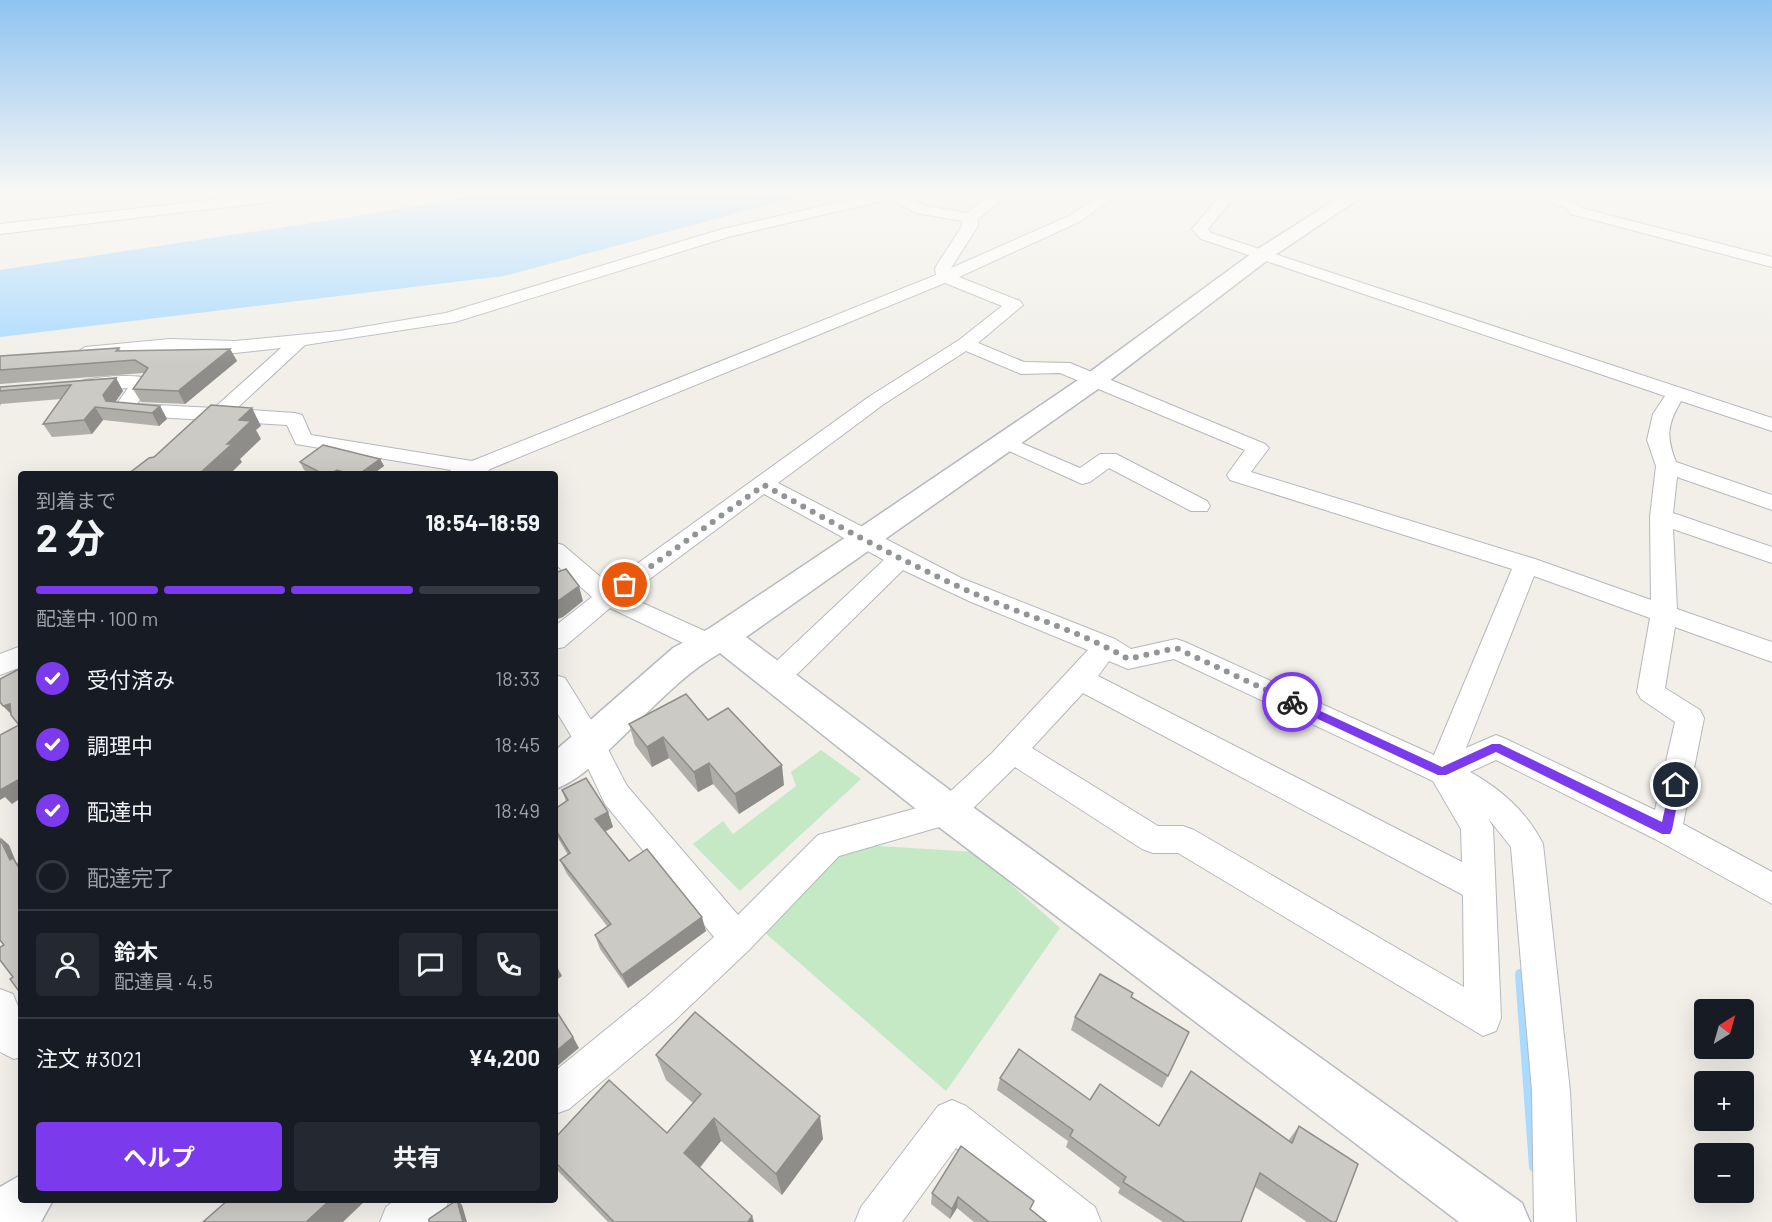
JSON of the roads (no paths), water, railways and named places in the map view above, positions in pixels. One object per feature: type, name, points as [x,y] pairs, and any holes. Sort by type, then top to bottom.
[{"type":"street","points":[[65,354],[170,345],[235,347],[299,341],[406,326],[458,316],[666,251]]},
{"type":"street","points":[[945,277],[943,268],[954,251]]},
{"type":"street","points":[[475,471],[1003,251]]},
{"type":"street","points":[[1250,251],[1675,395],[1772,425]]},
{"type":"street","points":[[558,771],[591,744],[686,657],[716,640],[1096,379],[1268,251]]},
{"type":"street","points":[[1730,251],[1772,262]]},
{"type":"street","points":[[558,638],[608,597],[764,485],[876,400],[965,344],[1014,305],[945,277]]},
{"type":"street","points":[[193,436],[299,341]]},
{"type":"street","points":[[965,344],[1021,368],[1064,367],[1258,448],[1238,475],[1526,565],[1772,652]]},
{"type":"street","points":[[60,387],[144,381],[123,409],[295,419],[303,440],[468,471]]},
{"type":"street","points":[[1666,830],[1690,718],[1651,692],[1664,612],[1661,517],[1667,466],[1657,440],[1663,414],[1675,395]]},
{"type":"street","points":[[1005,442],[1082,477],[1108,459],[1199,506]]},
{"type":"street","points":[[1667,466],[1772,503]]},
{"type":"street","points":[[764,485],[863,540],[980,596],[1106,646],[1128,659],[1176,648],[1482,792],[1511,818],[1527,844],[1551,1091],[1555,1222]]},
{"type":"street","points":[[1661,517],[1772,555]]},
{"type":"street","points":[[558,554],[608,597],[716,640],[776,678],[949,812],[1503,1222]]},
{"type":"street","points":[[776,678],[901,558]]},
{"type":"street","points":[[1442,772],[1526,565]]},
{"type":"street","points":[[558,1093],[660,1009],[737,939],[829,845],[949,812],[1080,679],[1106,646]]},
{"type":"street","points":[[0,665],[18,657]]},
{"type":"street","points":[[1080,679],[1480,888]]},
{"type":"street","points":[[558,690],[591,744],[616,795],[737,939]]},
{"type":"street","points":[[1442,772],[1496,747],[1666,830],[1772,889]]},
{"type":"street","points":[[1012,750],[1153,839],[1183,840],[1483,1018],[1477,827],[1442,772]]},
{"type":"street","points":[[0,1007],[12,1043]]},
{"type":"street","points":[[876,1222],[952,1120],[1080,1222]]},
{"type":"street","points":[[0,1221],[22,1203]]},
{"type":"street","points":[[401,1222],[424,1203]]},
{"type":"water","points":[[126,251],[597,251],[504,276],[0,337],[0,270]]},
{"type":"waterway","points":[[1520,974],[1534,1167]]}]
